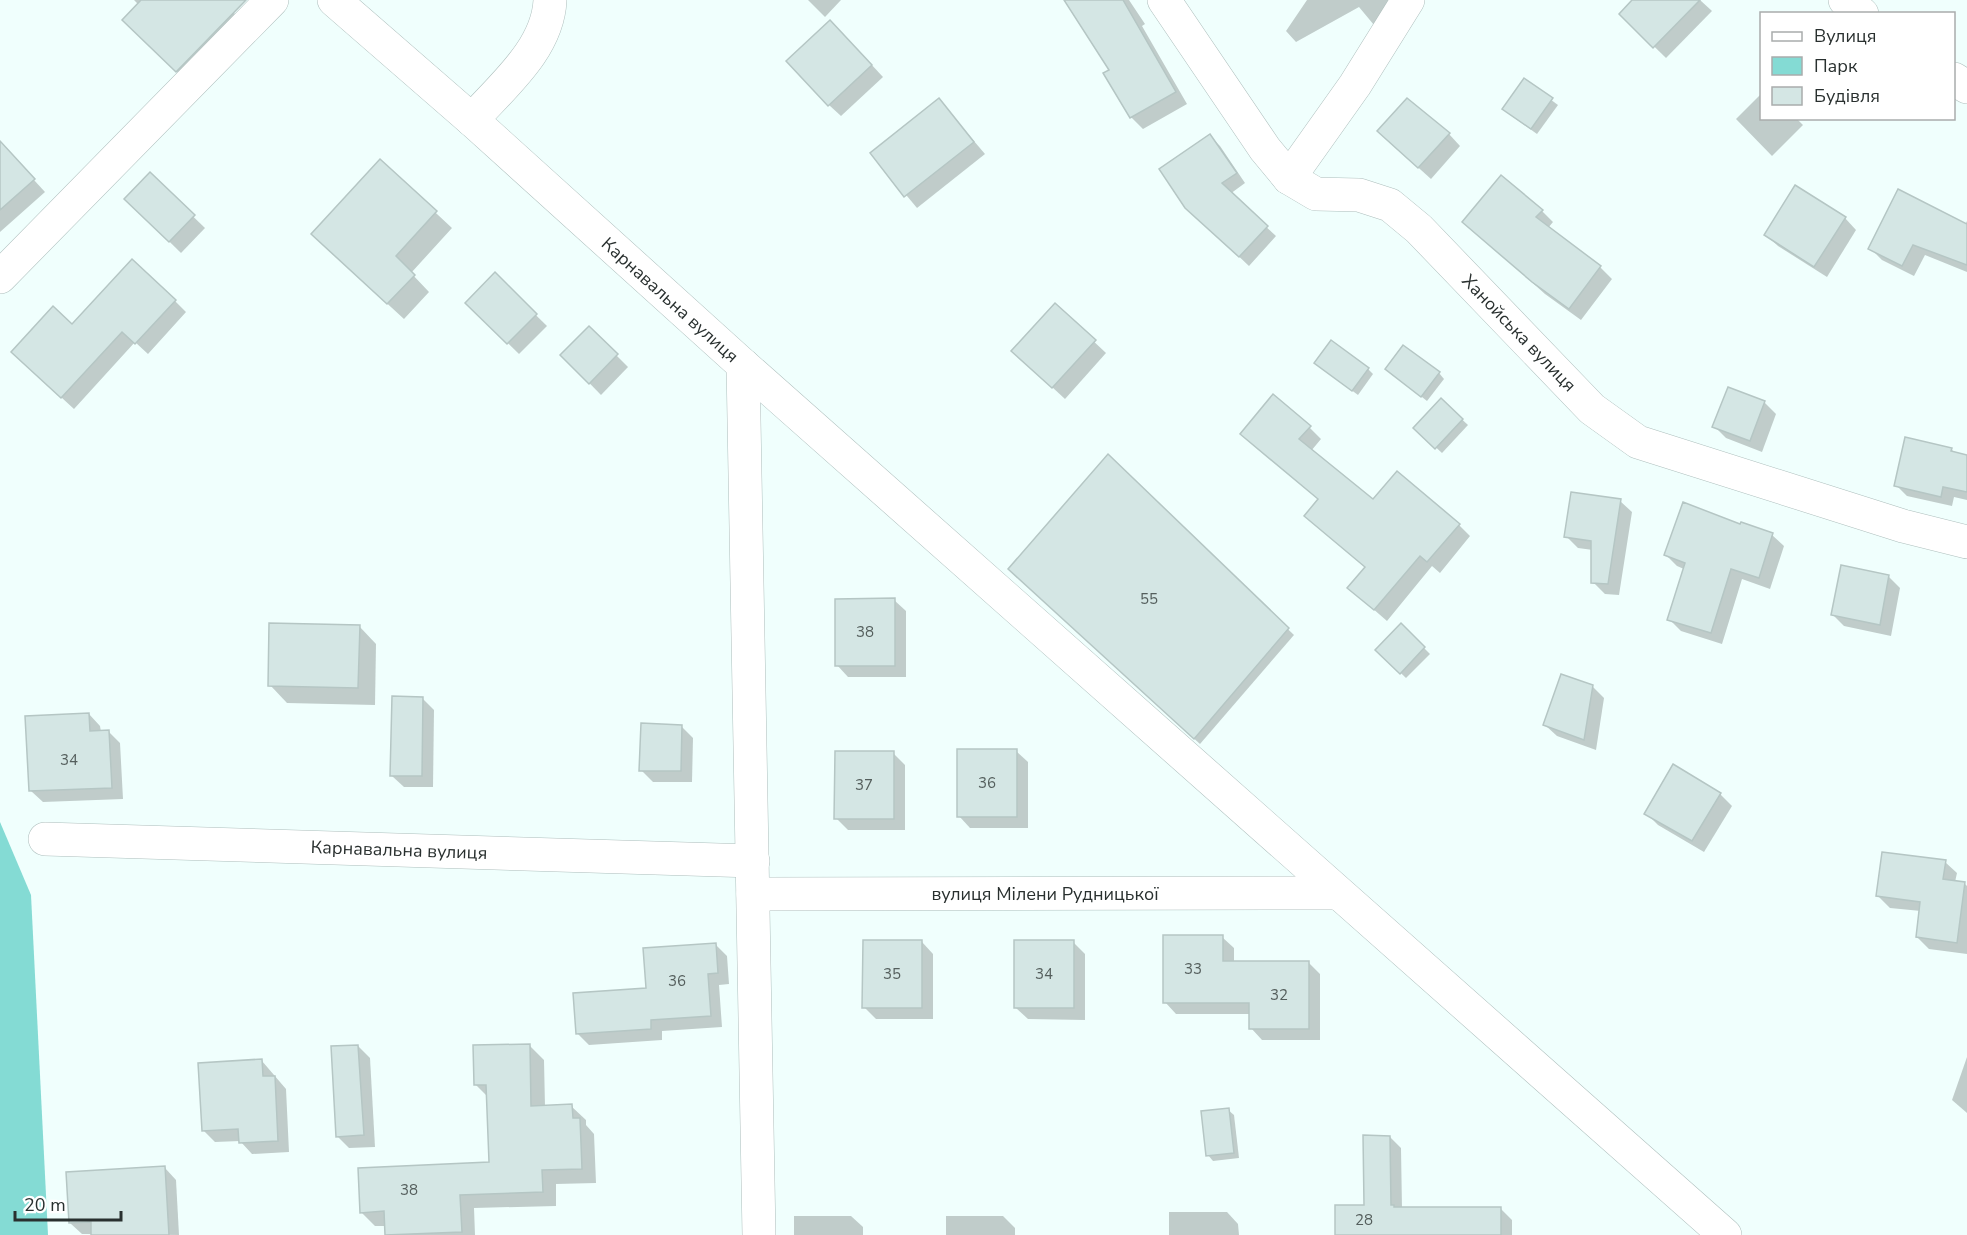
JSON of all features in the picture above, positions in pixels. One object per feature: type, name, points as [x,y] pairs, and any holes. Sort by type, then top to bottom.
[{"type":"street","points":[[0,277],[272,0]]},
{"type":"street","name":"Карнавальна вулиця","points":[[334,0],[472,120],[743,365],[759,1235]]},
{"type":"street","points":[[472,120],[542,36],[549,0]]},
{"type":"street","name":"Ханойська вулиця","points":[[1164,0],[1258,140],[1289,178],[1316,194],[1359,195],[1390,205],[1419,229],[1592,409],[1638,442],[1903,526],[1967,542]]},
{"type":"street","points":[[1289,178],[1355,85],[1408,0]]},
{"type":"street","points":[[1845,0],[1860,12]]},
{"type":"street","points":[[743,365],[1725,1235]]},
{"type":"street","name":"Карнавальна вулиця","points":[[45,839],[753,861]]},
{"type":"street","name":"вулиця Мілени Рудницької","points":[[753,894],[1338,893]]},
{"type":"green space","points":[[0,822],[31,895],[48,1235],[0,1235]]},
{"type":"building","points":[[141,0],[246,0],[176,72],[122,20]]},
{"type":"building","points":[[1064,0],[1123,0],[1176,92],[1130,118],[1103,73],[1109,70]]},
{"type":"building","points":[[1632,0],[1700,0],[1653,48],[1619,14]]},
{"type":"building","points":[[830,20],[872,65],[828,106],[786,61]]},
{"type":"building","points":[[1524,78],[1553,98],[1531,129],[1502,109]]},
{"type":"building","points":[[939,98],[974,142],[904,197],[870,153]]},
{"type":"building","points":[[1407,98],[1450,133],[1418,168],[1377,131]]},
{"type":"building","points":[[1210,134],[1237,173],[1222,183],[1268,226],[1239,257],[1185,208],[1159,169]]},
{"type":"building","points":[[0,141],[35,179],[0,210]]},
{"type":"building","points":[[380,159],[437,211],[396,256],[415,275],[387,304],[311,234]]},
{"type":"building","points":[[150,172],[195,215],[169,242],[124,199]]},
{"type":"building","points":[[1501,175],[1543,210],[1536,217],[1601,266],[1569,309],[1532,282],[1462,222]]},
{"type":"building","points":[[1795,185],[1846,217],[1814,267],[1764,235]]},
{"type":"building","points":[[1898,189],[1967,224],[1967,265],[1913,245],[1902,266],[1868,249]]},
{"type":"building","points":[[132,259],[176,300],[135,344],[122,332],[61,398],[11,352],[53,306],[72,324]]},
{"type":"building","points":[[495,272],[537,314],[507,344],[465,303]]},
{"type":"building","points":[[1055,303],[1096,340],[1052,388],[1011,351]]},
{"type":"building","points":[[589,326],[618,354],[589,384],[560,355]]},
{"type":"building","points":[[1331,340],[1369,368],[1352,391],[1314,363]]},
{"type":"building","points":[[1403,345],[1440,372],[1421,397],[1385,369]]},
{"type":"building","points":[[1728,387],[1765,401],[1750,441],[1712,427]]},
{"type":"building","points":[[1273,394],[1311,426],[1299,439],[1373,499],[1397,471],[1460,524],[1427,562],[1420,556],[1374,610],[1347,588],[1365,567],[1304,516],[1318,499],[1240,434]]},
{"type":"building","points":[[1441,398],[1463,419],[1435,449],[1413,428]]},
{"type":"building","points":[[1905,437],[1952,448],[1951,451],[1967,455],[1967,492],[1943,487],[1941,497],[1894,486]]},
{"type":"building","points":[[1108,454],[1289,628],[1194,739],[1008,569]]},
{"type":"building","points":[[1571,492],[1621,499],[1608,584],[1591,583],[1591,541],[1564,537]]},
{"type":"building","points":[[1683,502],[1740,524],[1741,522],[1773,533],[1759,578],[1731,569],[1711,633],[1667,620],[1685,563],[1664,555]]},
{"type":"building","points":[[1841,565],[1889,575],[1880,625],[1831,615]]},
{"type":"building","points":[[895,598],[895,666],[835,666],[835,599]]},
{"type":"building","points":[[269,623],[360,625],[358,688],[268,686]]},
{"type":"building","points":[[1401,623],[1425,647],[1400,674],[1375,650]]},
{"type":"building","points":[[1561,674],[1593,685],[1584,740],[1543,725]]},
{"type":"building","points":[[392,696],[423,697],[422,776],[390,776]]},
{"type":"building","points":[[89,713],[90,731],[109,730],[112,788],[29,791],[25,716]]},
{"type":"building","points":[[641,723],[682,725],[681,771],[639,771]]},
{"type":"building","points":[[957,749],[1017,749],[1017,817],[957,817]]},
{"type":"building","points":[[835,751],[894,751],[894,819],[834,819]]},
{"type":"building","points":[[1673,764],[1721,793],[1692,841],[1644,814]]},
{"type":"building","points":[[1882,852],[1946,860],[1943,879],[1965,882],[1957,943],[1916,937],[1920,902],[1876,896]]},
{"type":"building","points":[[1163,935],[1223,935],[1223,961],[1309,961],[1309,1029],[1249,1029],[1249,1003],[1163,1003]]},
{"type":"building","points":[[863,940],[922,940],[922,1008],[862,1008]]},
{"type":"building","points":[[1014,940],[1074,940],[1074,1008],[1014,1008]]},
{"type":"building","points":[[716,943],[718,973],[708,974],[711,1016],[651,1020],[651,1029],[576,1034],[573,993],[646,988],[643,948]]},
{"type":"building","points":[[530,1044],[531,1106],[572,1104],[573,1118],[580,1118],[582,1169],[542,1170],[543,1192],[460,1195],[462,1232],[385,1235],[384,1211],[360,1213],[358,1168],[489,1162],[486,1085],[474,1085],[473,1045]]},
{"type":"building","points":[[358,1045],[364,1135],[336,1137],[331,1046]]},
{"type":"building","points":[[262,1059],[263,1076],[275,1076],[278,1141],[239,1143],[238,1129],[202,1131],[198,1063]]},
{"type":"building","points":[[1229,1108],[1234,1153],[1206,1156],[1201,1111]]},
{"type":"building","points":[[1363,1135],[1390,1136],[1391,1205],[1394,1207],[1501,1207],[1501,1235],[1335,1235],[1335,1205],[1364,1205]]},
{"type":"building","points":[[165,1166],[169,1235],[91,1235],[91,1222],[69,1223],[66,1172]]}]
